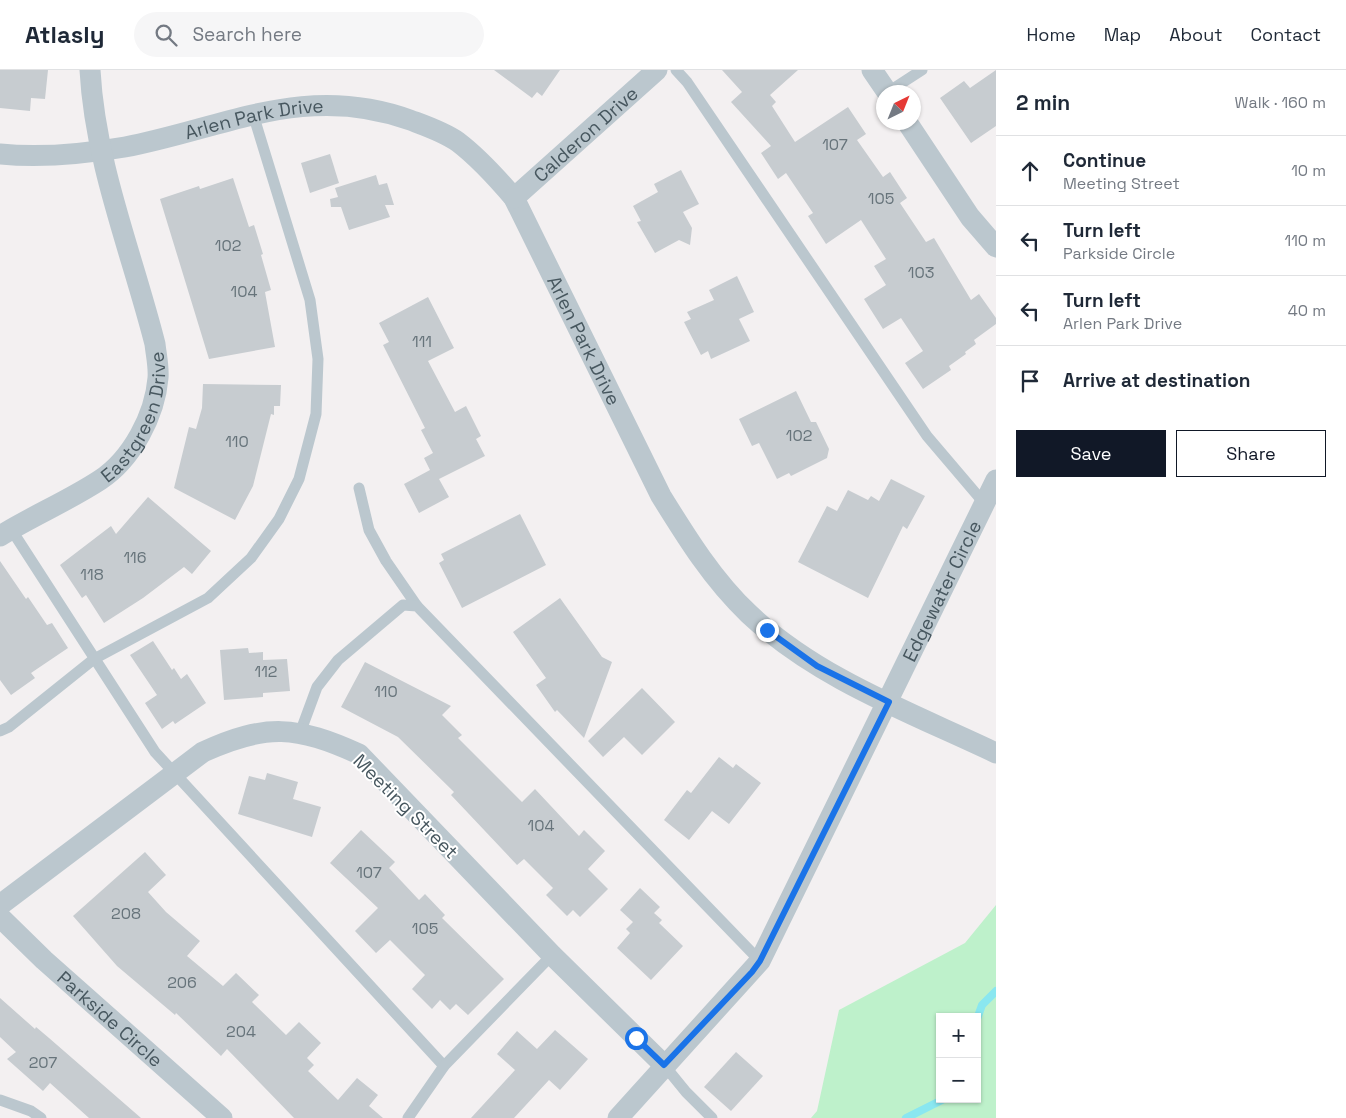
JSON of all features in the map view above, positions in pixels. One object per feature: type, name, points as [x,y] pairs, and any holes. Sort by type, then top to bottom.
[{"type":"street","name":"Eastgreen Drive","points":[[6,532],[101,480],[120,462],[135,443],[152,408],[159,376],[155,344],[101,151],[92,108],[90,70]]},
{"type":"street","name":"Calderon Drive","points":[[514,198],[658,70]]},
{"type":"street","points":[[872,70],[882,85]]},
{"type":"street","name":"Arlen Park Drive","points":[[0,154],[64,154],[101,151],[253,114],[287,108],[337,105],[369,107],[429,128],[456,142],[498,179],[514,198],[535,235],[661,496],[690,543],[722,586],[767,630],[817,666],[996,753]]},
{"type":"street","points":[[912,130],[970,217],[996,247]]},
{"type":"street","name":"Edgewater Circle","points":[[889,702],[996,480]]},
{"type":"street","points":[[618,1118],[760,961],[889,702]]},
{"type":"street","name":"Meeting Street","points":[[0,904],[203,752],[230,740],[274,730],[300,733],[326,740],[359,754],[552,955],[664,1065]]},
{"type":"street","name":"Parkside Circle","points":[[0,917],[44,960],[222,1118]]},
{"type":"lane","points":[[676,70],[687,82],[927,436],[984,503]]},
{"type":"lane","points":[[898,85],[922,70]]},
{"type":"lane","points":[[0,730],[9,727],[94,659],[208,598],[252,558],[279,519],[299,479],[316,414],[318,359],[310,300],[253,114]]},
{"type":"lane","points":[[359,488],[369,530],[386,561],[417,606],[760,961]]},
{"type":"lane","points":[[6,532],[156,752],[174,774],[444,1066]]},
{"type":"lane","points":[[300,733],[317,687],[338,660],[404,606],[417,606]]},
{"type":"lane","points":[[408,1118],[444,1066],[552,955]]},
{"type":"lane","points":[[664,1065],[686,1092],[712,1118]]},
{"type":"lane","points":[[0,1100],[31,1111],[41,1118]]},
{"type":"green space","points":[[996,905],[996,1118],[811,1118],[817,1111],[839,1010],[965,943]]},
{"type":"building","points":[[0,70],[48,70],[45,99],[31,98],[30,111],[0,108]]},
{"type":"building","points":[[494,70],[560,70],[542,96],[537,92],[532,98]]},
{"type":"building","points":[[722,70],[798,70],[770,95],[776,102],[772,106],[795,142],[848,107],[866,134],[857,140],[883,177],[890,172],[907,198],[900,203],[926,242],[934,238],[971,300],[979,294],[996,318],[996,324],[974,340],[976,344],[949,366],[951,370],[923,389],[905,363],[923,351],[901,318],[883,329],[864,299],[886,285],[874,266],[886,259],[861,220],[826,244],[808,216],[813,213],[786,173],[778,179],[761,153],[771,146],[731,102],[742,92]]},
{"type":"building","points":[[996,70],[996,126],[971,143],[940,98],[964,81],[970,88]]},
{"type":"building","points":[[330,154],[339,183],[310,193],[301,163]]},
{"type":"building","points":[[681,170],[699,204],[683,212],[692,228],[690,245],[679,240],[655,253],[637,222],[641,221],[633,206],[658,192],[654,184]]},
{"type":"building","points":[[376,175],[379,185],[387,183],[394,205],[385,205],[390,217],[349,230],[341,207],[331,207],[330,199],[338,197],[335,188]]},
{"type":"building","points":[[233,178],[249,227],[254,225],[263,254],[261,255],[271,290],[265,292],[275,347],[209,359],[160,199],[199,186],[200,189]]},
{"type":"building","points":[[737,276],[754,312],[739,319],[750,341],[711,359],[708,351],[701,355],[684,322],[691,319],[687,312],[714,300],[709,290]]},
{"type":"building","points":[[428,297],[454,348],[428,361],[455,412],[466,406],[481,436],[476,439],[485,456],[439,479],[449,497],[419,513],[404,484],[430,470],[424,458],[433,453],[421,430],[425,428],[383,345],[389,342],[379,323]]},
{"type":"building","points":[[203,384],[281,385],[280,406],[274,406],[274,415],[271,414],[253,486],[235,520],[174,488],[189,427],[196,429],[202,408]]},
{"type":"building","points":[[796,391],[811,422],[816,422],[829,449],[827,458],[791,476],[789,473],[777,479],[759,443],[752,446],[739,419]]},
{"type":"building","points":[[891,479],[925,496],[907,529],[903,526],[868,598],[798,562],[827,506],[837,511],[848,490],[868,500],[871,496],[879,501]]},
{"type":"building","points":[[148,497],[211,551],[192,574],[184,567],[143,598],[104,623],[86,595],[82,598],[60,565],[111,526],[116,534]]},
{"type":"building","points":[[520,514],[546,565],[462,608],[439,563],[444,560],[441,554]]},
{"type":"building","points":[[0,561],[26,599],[28,597],[47,625],[52,623],[68,648],[31,673],[35,678],[11,695],[0,680]]},
{"type":"building","points":[[560,598],[602,657],[612,662],[584,738],[557,710],[555,712],[536,685],[546,678],[513,632]]},
{"type":"building","points":[[153,641],[172,670],[174,668],[181,679],[187,674],[206,703],[175,724],[173,721],[162,729],[145,703],[157,695],[130,655]]},
{"type":"building","points":[[248,648],[249,653],[263,652],[263,660],[287,659],[290,691],[263,693],[263,697],[224,700],[220,650]]},
{"type":"building","points":[[365,662],[451,706],[442,715],[462,735],[458,738],[522,802],[535,789],[579,836],[584,830],[605,851],[588,869],[608,889],[580,917],[573,910],[567,916],[546,895],[553,888],[524,859],[517,865],[451,795],[454,792],[398,737],[341,707]]},
{"type":"building","points":[[642,688],[675,722],[642,755],[624,737],[603,757],[588,741]]},
{"type":"building","points":[[719,757],[733,768],[736,764],[761,783],[729,824],[712,811],[689,840],[664,820],[687,790],[691,793]]},
{"type":"building","points":[[267,773],[298,782],[293,799],[321,807],[312,837],[238,814],[249,776],[265,780]]},
{"type":"building","points":[[361,830],[395,862],[389,868],[419,900],[425,894],[445,915],[442,918],[504,979],[468,1015],[456,1004],[450,1010],[440,1000],[432,1009],[412,989],[425,975],[390,940],[376,953],[355,931],[378,908],[330,863]]},
{"type":"building","points":[[145,852],[166,875],[148,892],[166,912],[200,941],[187,956],[223,986],[236,973],[259,995],[252,1002],[286,1035],[299,1022],[321,1043],[307,1058],[314,1065],[308,1071],[338,1100],[357,1078],[378,1095],[369,1106],[383,1118],[294,1118],[227,1049],[221,1056],[176,1013],[175,1015],[117,966],[73,916]]},
{"type":"building","points":[[640,888],[660,907],[654,913],[662,920],[659,923],[683,946],[651,980],[617,948],[630,933],[626,929],[633,922],[620,910]]},
{"type":"building","points":[[0,998],[141,1118],[89,1118],[50,1083],[43,1091],[7,1059],[16,1052],[0,1037]]},
{"type":"building","points":[[555,1030],[588,1059],[560,1090],[549,1080],[514,1118],[471,1118],[515,1070],[497,1054],[517,1031],[537,1049]]},
{"type":"building","points":[[736,1052],[763,1076],[731,1111],[704,1087]]},
{"type":"waterway","points":[[979,1013],[982,1005],[996,991]]},
{"type":"waterway","points":[[906,1118],[936,1103]]},
{"type":"route","points":[[636,1038],[664,1065],[752,972],[760,961],[889,702],[817,666],[767,630]]}]
